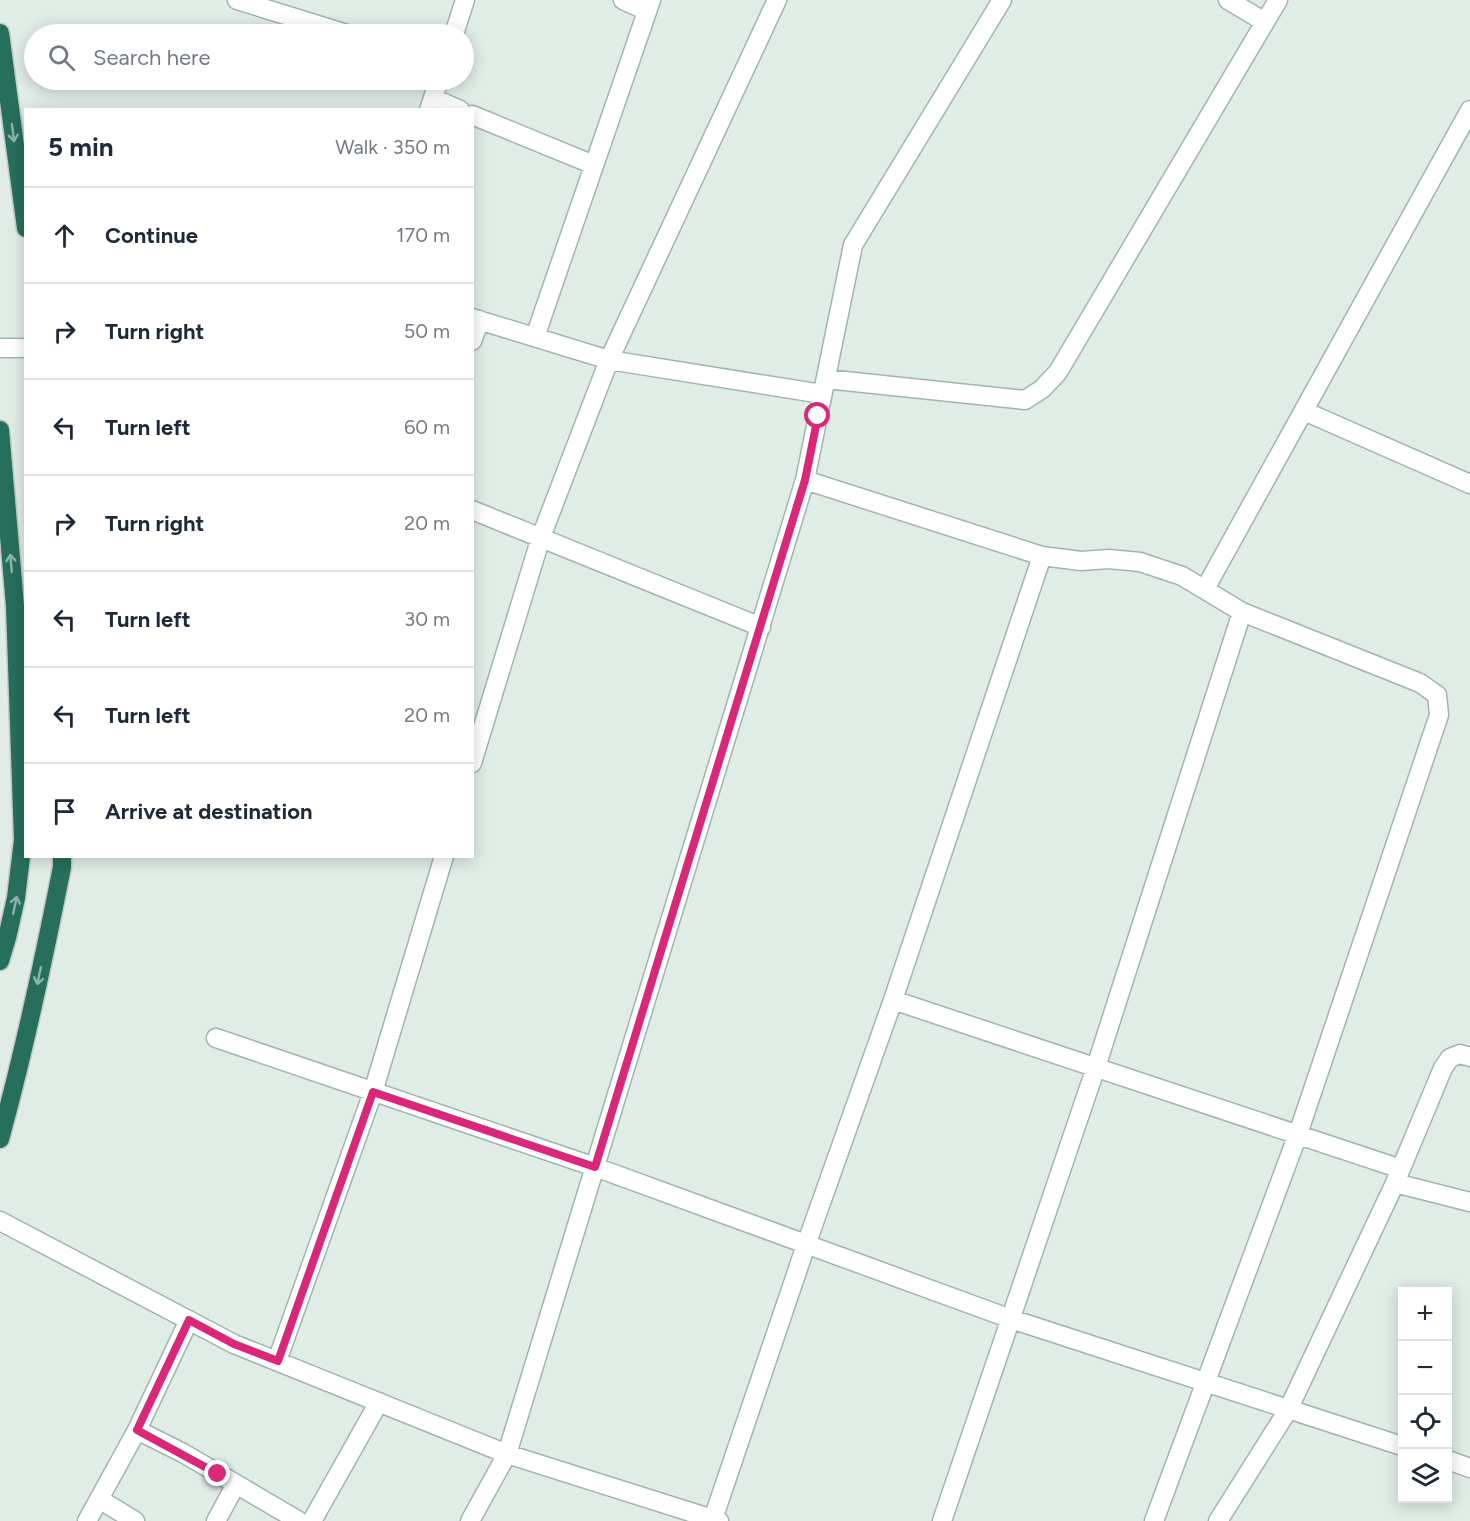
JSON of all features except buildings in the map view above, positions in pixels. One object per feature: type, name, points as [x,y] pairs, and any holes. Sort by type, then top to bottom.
[{"type":"highway","points":[[0,33],[24,213]]},
{"type":"highway","points":[[0,430],[7,588],[15,606],[23,840],[16,898],[0,961]]},
{"type":"highway","points":[[0,1137],[36,993],[62,858]]},
{"type":"street","points":[[237,0],[315,24]]},
{"type":"street","points":[[457,24],[465,0]]},
{"type":"street","points":[[535,337],[649,5],[622,0]]},
{"type":"street","points":[[475,744],[541,537],[609,360],[777,0]]},
{"type":"street","points":[[470,1521],[507,1454],[805,480],[853,245],[1002,0]]},
{"type":"street","points":[[1228,0],[1265,22]]},
{"type":"street","points":[[476,319],[609,360],[824,387],[1025,400],[1042,389],[1058,372],[1278,0]]},
{"type":"street","points":[[431,104],[450,108]]},
{"type":"street","points":[[1205,589],[1470,110]]},
{"type":"street","points":[[474,116],[594,165]]},
{"type":"street","points":[[0,348],[24,348]]},
{"type":"street","points":[[1304,411],[1470,484]]},
{"type":"street","points":[[805,480],[1042,556],[1082,561],[1109,559],[1140,562],[1182,576],[1242,612],[1420,683],[1437,695],[1439,715],[1298,1134],[1154,1521]]},
{"type":"street","points":[[474,511],[760,627]]},
{"type":"street","points":[[0,1221],[234,1344],[507,1454],[716,1520],[806,1245],[893,1000],[1042,556]]},
{"type":"street","points":[[942,1521],[1096,1067],[1242,612]]},
{"type":"street","points":[[278,1361],[373,1092],[443,858]]},
{"type":"street","points":[[893,1000],[1298,1134],[1398,1176],[1470,1202]]},
{"type":"street","points":[[216,1038],[595,1167],[1011,1319],[1398,1445]]},
{"type":"street","points":[[1218,1521],[1288,1410],[1398,1176],[1443,1068],[1450,1058],[1460,1054],[1470,1057]]},
{"type":"street","points":[[87,1521],[137,1430],[189,1320]]},
{"type":"street","points":[[312,1521],[379,1402]]},
{"type":"street","points":[[137,1430],[183,1453],[299,1521]]},
{"type":"street","points":[[1452,1461],[1470,1468]]},
{"type":"street","points":[[216,1521],[236,1484]]},
{"type":"street","points":[[99,1499],[135,1521]]},
{"type":"route","points":[[218,1474],[137,1430],[189,1320],[234,1344],[278,1361],[373,1092],[595,1167],[805,480],[818,416]]}]
